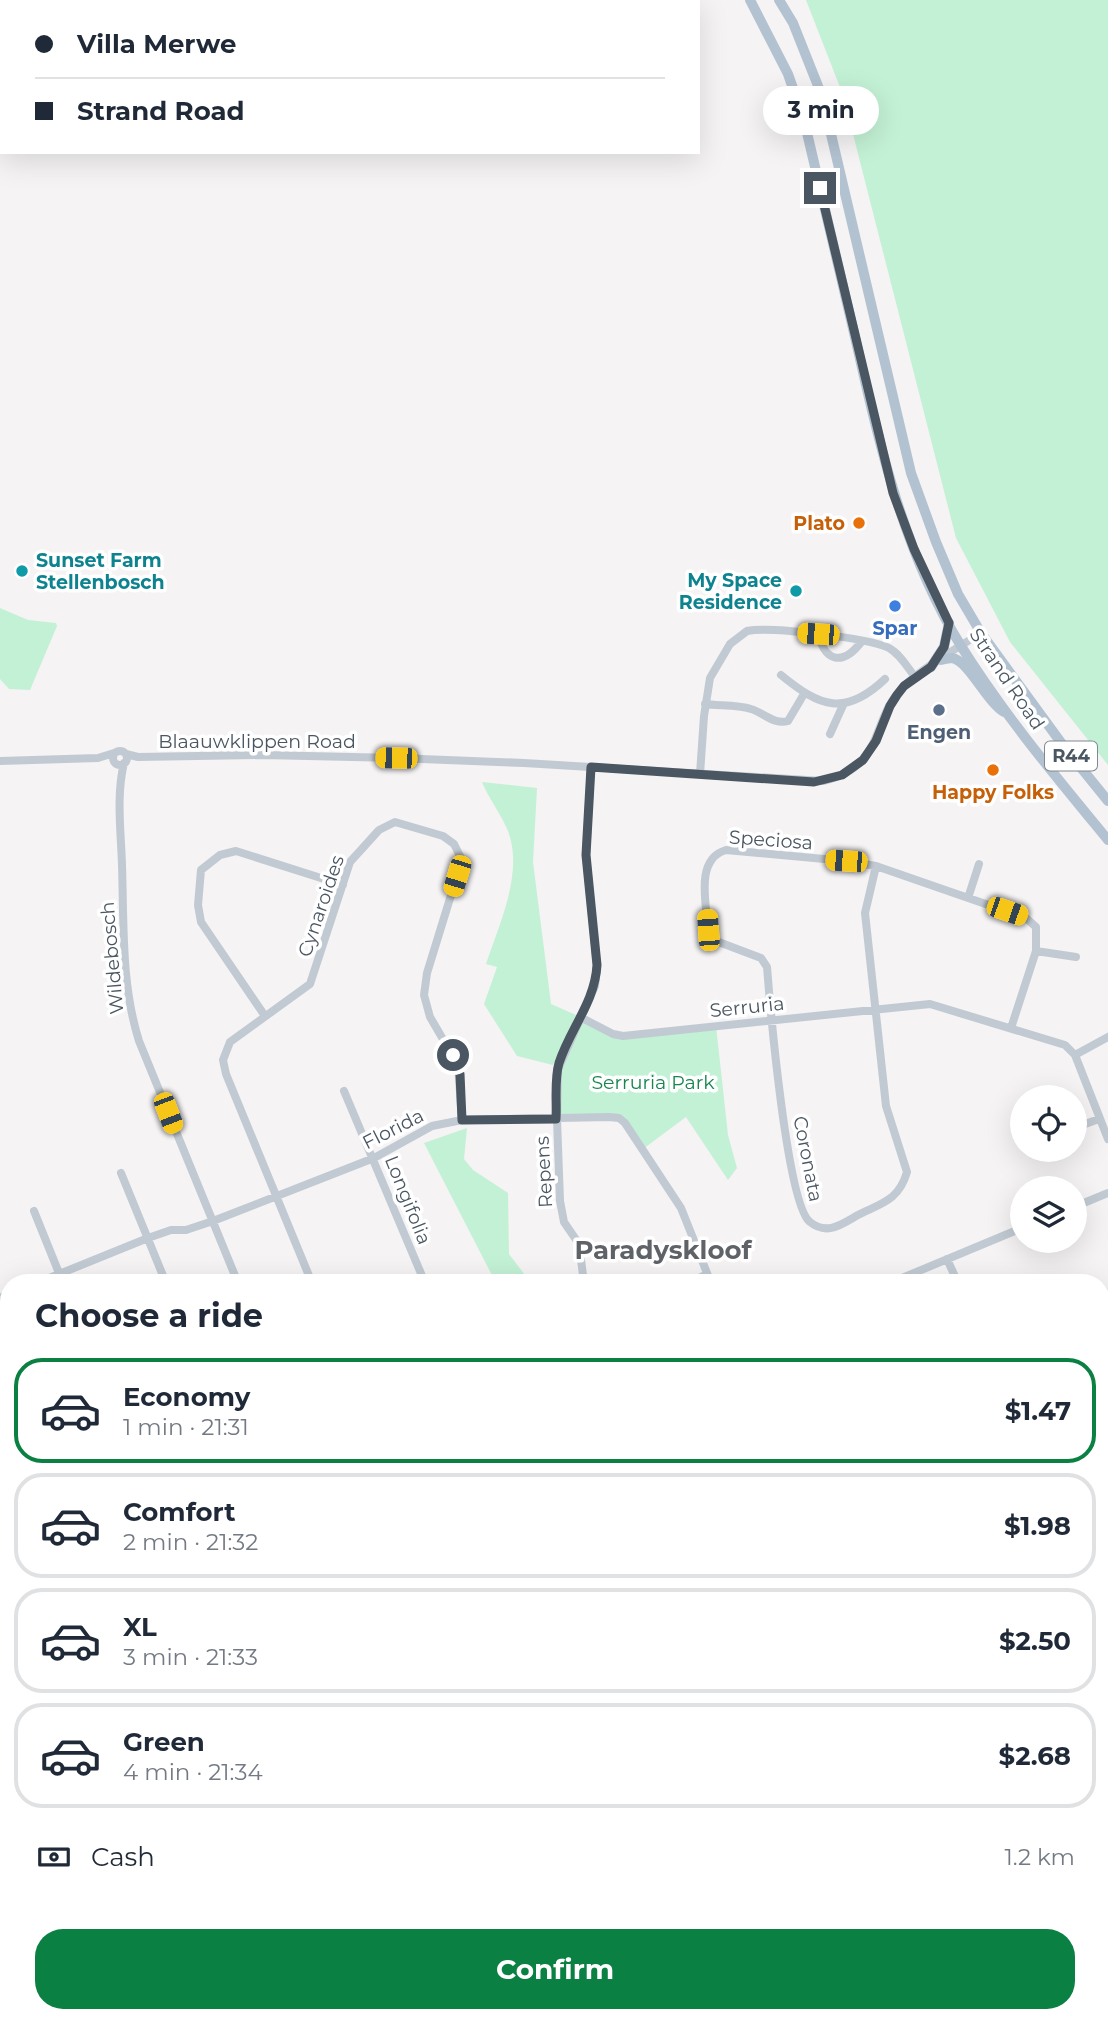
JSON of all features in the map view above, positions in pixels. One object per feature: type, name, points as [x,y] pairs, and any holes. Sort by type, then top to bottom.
[{"type":"main road","name":"Strand Road","points":[[750,0],[788,74],[804,120],[893,493],[914,549],[961,646],[1043,762],[1108,840]]},
{"type":"main road","name":"Strand Road","points":[[779,0],[793,23],[822,96],[911,473],[936,542],[958,594],[981,634],[1065,748],[1108,801]]},
{"type":"main road","points":[[931,667],[944,647],[949,623]]},
{"type":"main road","points":[[941,660],[952,658],[962,664],[992,703],[1009,714]]},
{"type":"street","points":[[700,774],[705,704],[710,678],[730,644],[742,634],[752,630],[818,634],[862,641],[890,649],[915,677]]},
{"type":"street","points":[[818,634],[827,654],[839,659],[852,653],[862,641]]},
{"type":"street","name":"Blaauwklippen Road","points":[[121,761],[138,757],[262,755],[383,757],[814,782],[842,775],[854,768],[870,752],[890,706],[904,686],[981,634]]},
{"type":"street","points":[[781,675],[804,694],[823,702],[844,703],[865,695],[885,679]]},
{"type":"street","points":[[705,704],[747,708],[776,722],[785,722],[804,694]]},
{"type":"street","points":[[830,734],[844,703]]},
{"type":"street","name":"Wildebosch","points":[[99,758],[114,753],[113,758],[121,761],[125,962],[129,1004],[144,1053],[234,1274]]},
{"type":"street","points":[[0,761],[99,758],[121,761]]},
{"type":"street","points":[[580,1017],[595,986],[597,965],[586,855],[591,767]]},
{"type":"street","name":"Cynaroides","points":[[277,1196],[226,1074],[223,1060],[230,1042],[310,984],[354,855],[390,823],[403,823],[443,836],[450,839],[458,851],[460,866],[426,973],[424,995],[430,1017],[458,1065],[462,1120]]},
{"type":"street","name":"Speciosa","points":[[772,1020],[765,963],[756,955],[716,941],[708,930],[705,876],[712,858],[726,850],[876,866],[1026,918],[1036,927],[1036,951]]},
{"type":"street","points":[[265,1016],[201,922],[198,896],[201,870],[220,855],[236,851],[343,885]]},
{"type":"street","points":[[968,898],[979,864]]},
{"type":"street","name":"Coronata","points":[[772,1020],[789,1154],[800,1206],[808,1221],[829,1229],[836,1227],[896,1196],[907,1172],[886,1106],[865,913],[876,866]]},
{"type":"street","points":[[1011,1028],[1036,951],[1076,957]]},
{"type":"street","name":"Serruria","points":[[580,1017],[613,1034],[623,1036],[930,1004],[1065,1045],[1075,1055]]},
{"type":"street","name":"Repens","points":[[580,1017],[559,1063],[556,1119],[561,1214],[579,1244],[582,1274]]},
{"type":"street","points":[[1108,1037],[1075,1055],[1108,1139]]},
{"type":"street","name":"Longifolia","points":[[344,1091],[421,1274]]},
{"type":"street","name":"Florida","points":[[59,1274],[171,1230],[186,1230],[213,1221],[374,1158],[432,1126],[462,1120],[610,1117],[618,1118],[625,1124],[681,1208],[707,1274]]},
{"type":"street","points":[[1087,1123],[1099,1119]]},
{"type":"street","points":[[121,1173],[162,1274]]},
{"type":"street","points":[[1087,1202],[1108,1193]]},
{"type":"street","points":[[277,1196],[308,1274]]},
{"type":"street","points":[[34,1211],[59,1274]]},
{"type":"street","points":[[911,1274],[1010,1233]]},
{"type":"street","points":[[947,1259],[954,1274]]},
{"type":"green space","points":[[806,0],[1108,0],[1108,765],[1010,642],[956,538],[843,95]]},
{"type":"green space","points":[[0,608],[28,620],[56,623],[30,690],[9,689],[0,679]]},
{"type":"green space","points":[[482,782],[537,788],[533,862],[551,1004],[576,1015],[553,1065],[517,1056],[484,1004],[497,967],[486,964],[508,898],[513,864],[508,831]]},
{"type":"green space","name":"Serruria Park","points":[[580,1017],[613,1034],[716,1026],[728,1135],[737,1168],[728,1180],[686,1117],[643,1149],[619,1118],[557,1119],[558,1069]]},
{"type":"green space","points":[[467,1128],[464,1159],[473,1170],[508,1193],[509,1254],[524,1274],[491,1274],[424,1143]]},
{"type":"place","name":"Plato","points":[[859,523]]},
{"type":"place","name":"Sunset Farm Stellenbosch","points":[[22,571]]},
{"type":"place","name":"My Space Residence","points":[[796,591]]},
{"type":"place","name":"Spar","points":[[895,606]]},
{"type":"place","name":"Engen","points":[[939,710]]},
{"type":"place","name":"Happy Folks","points":[[993,770]]},
{"type":"district","name":"Paradyskloof","points":[[663,1250]]},
{"type":"route","points":[[453,1055],[460,1074],[462,1120],[556,1119],[559,1063],[596,979],[597,965],[586,855],[591,767],[814,782],[833,779],[854,768],[870,752],[897,695],[904,686],[931,667],[947,641],[949,623],[914,549],[893,493],[820,188]]}]
